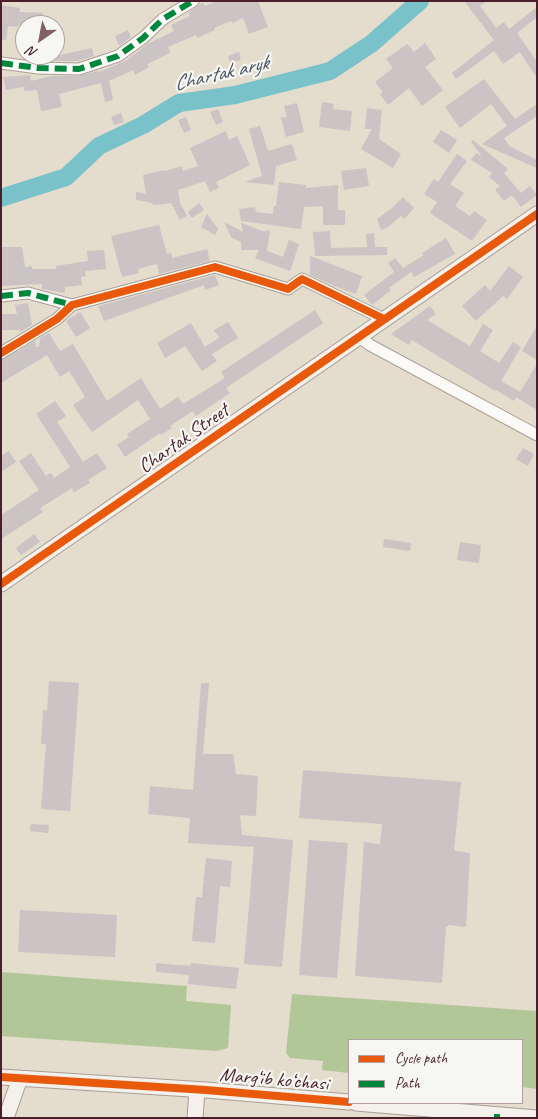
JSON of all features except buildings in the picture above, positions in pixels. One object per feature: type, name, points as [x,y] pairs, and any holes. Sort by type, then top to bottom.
[{"type":"street","points":[[1,63],[38,68],[79,69],[118,56],[143,38],[163,19],[194,1]]},
{"type":"street","name":"Chartak Street","points":[[1,584],[537,214]]},
{"type":"street","points":[[1,353],[57,319],[72,305],[215,267],[288,288],[302,279],[384,319]]},
{"type":"street","points":[[1,296],[28,293],[72,305]]},
{"type":"street","points":[[360,337],[370,345],[537,435]]},
{"type":"street","name":"Marg‘ib ko‘chasi","points":[[1,1077],[348,1102]]},
{"type":"street","points":[[6,1118],[20,1078]]},
{"type":"street","points":[[195,1118],[197,1090]]},
{"type":"street","name":"Marg‘ib ko‘chasi","points":[[367,1104],[537,1118]]},
{"type":"green space","points":[[1,972],[187,986],[186,1001],[231,1005],[228,1048],[217,1051],[1,1036]]},
{"type":"green space","points":[[292,994],[537,1011],[537,1089],[523,1087],[523,1039],[348,1039],[348,1073],[322,1070],[323,1061],[290,1058],[286,1053]]},
{"type":"waterway","name":"Chartak aryk","points":[[1,198],[66,177],[99,146],[143,125],[179,103],[235,95],[330,71],[371,44],[420,1]]},
{"type":"marked path","points":[[1,63],[38,68],[79,69],[118,56],[143,38],[163,19],[193,1]]},
{"type":"marked path","points":[[1,296],[28,293],[72,305]]},
{"type":"cycle path","points":[[1,584],[537,214]]},
{"type":"cycle path","points":[[1,353],[57,319],[72,305],[215,267],[288,289],[302,279],[384,319]]},
{"type":"cycle path","points":[[1,1077],[206,1090],[348,1102]]}]
